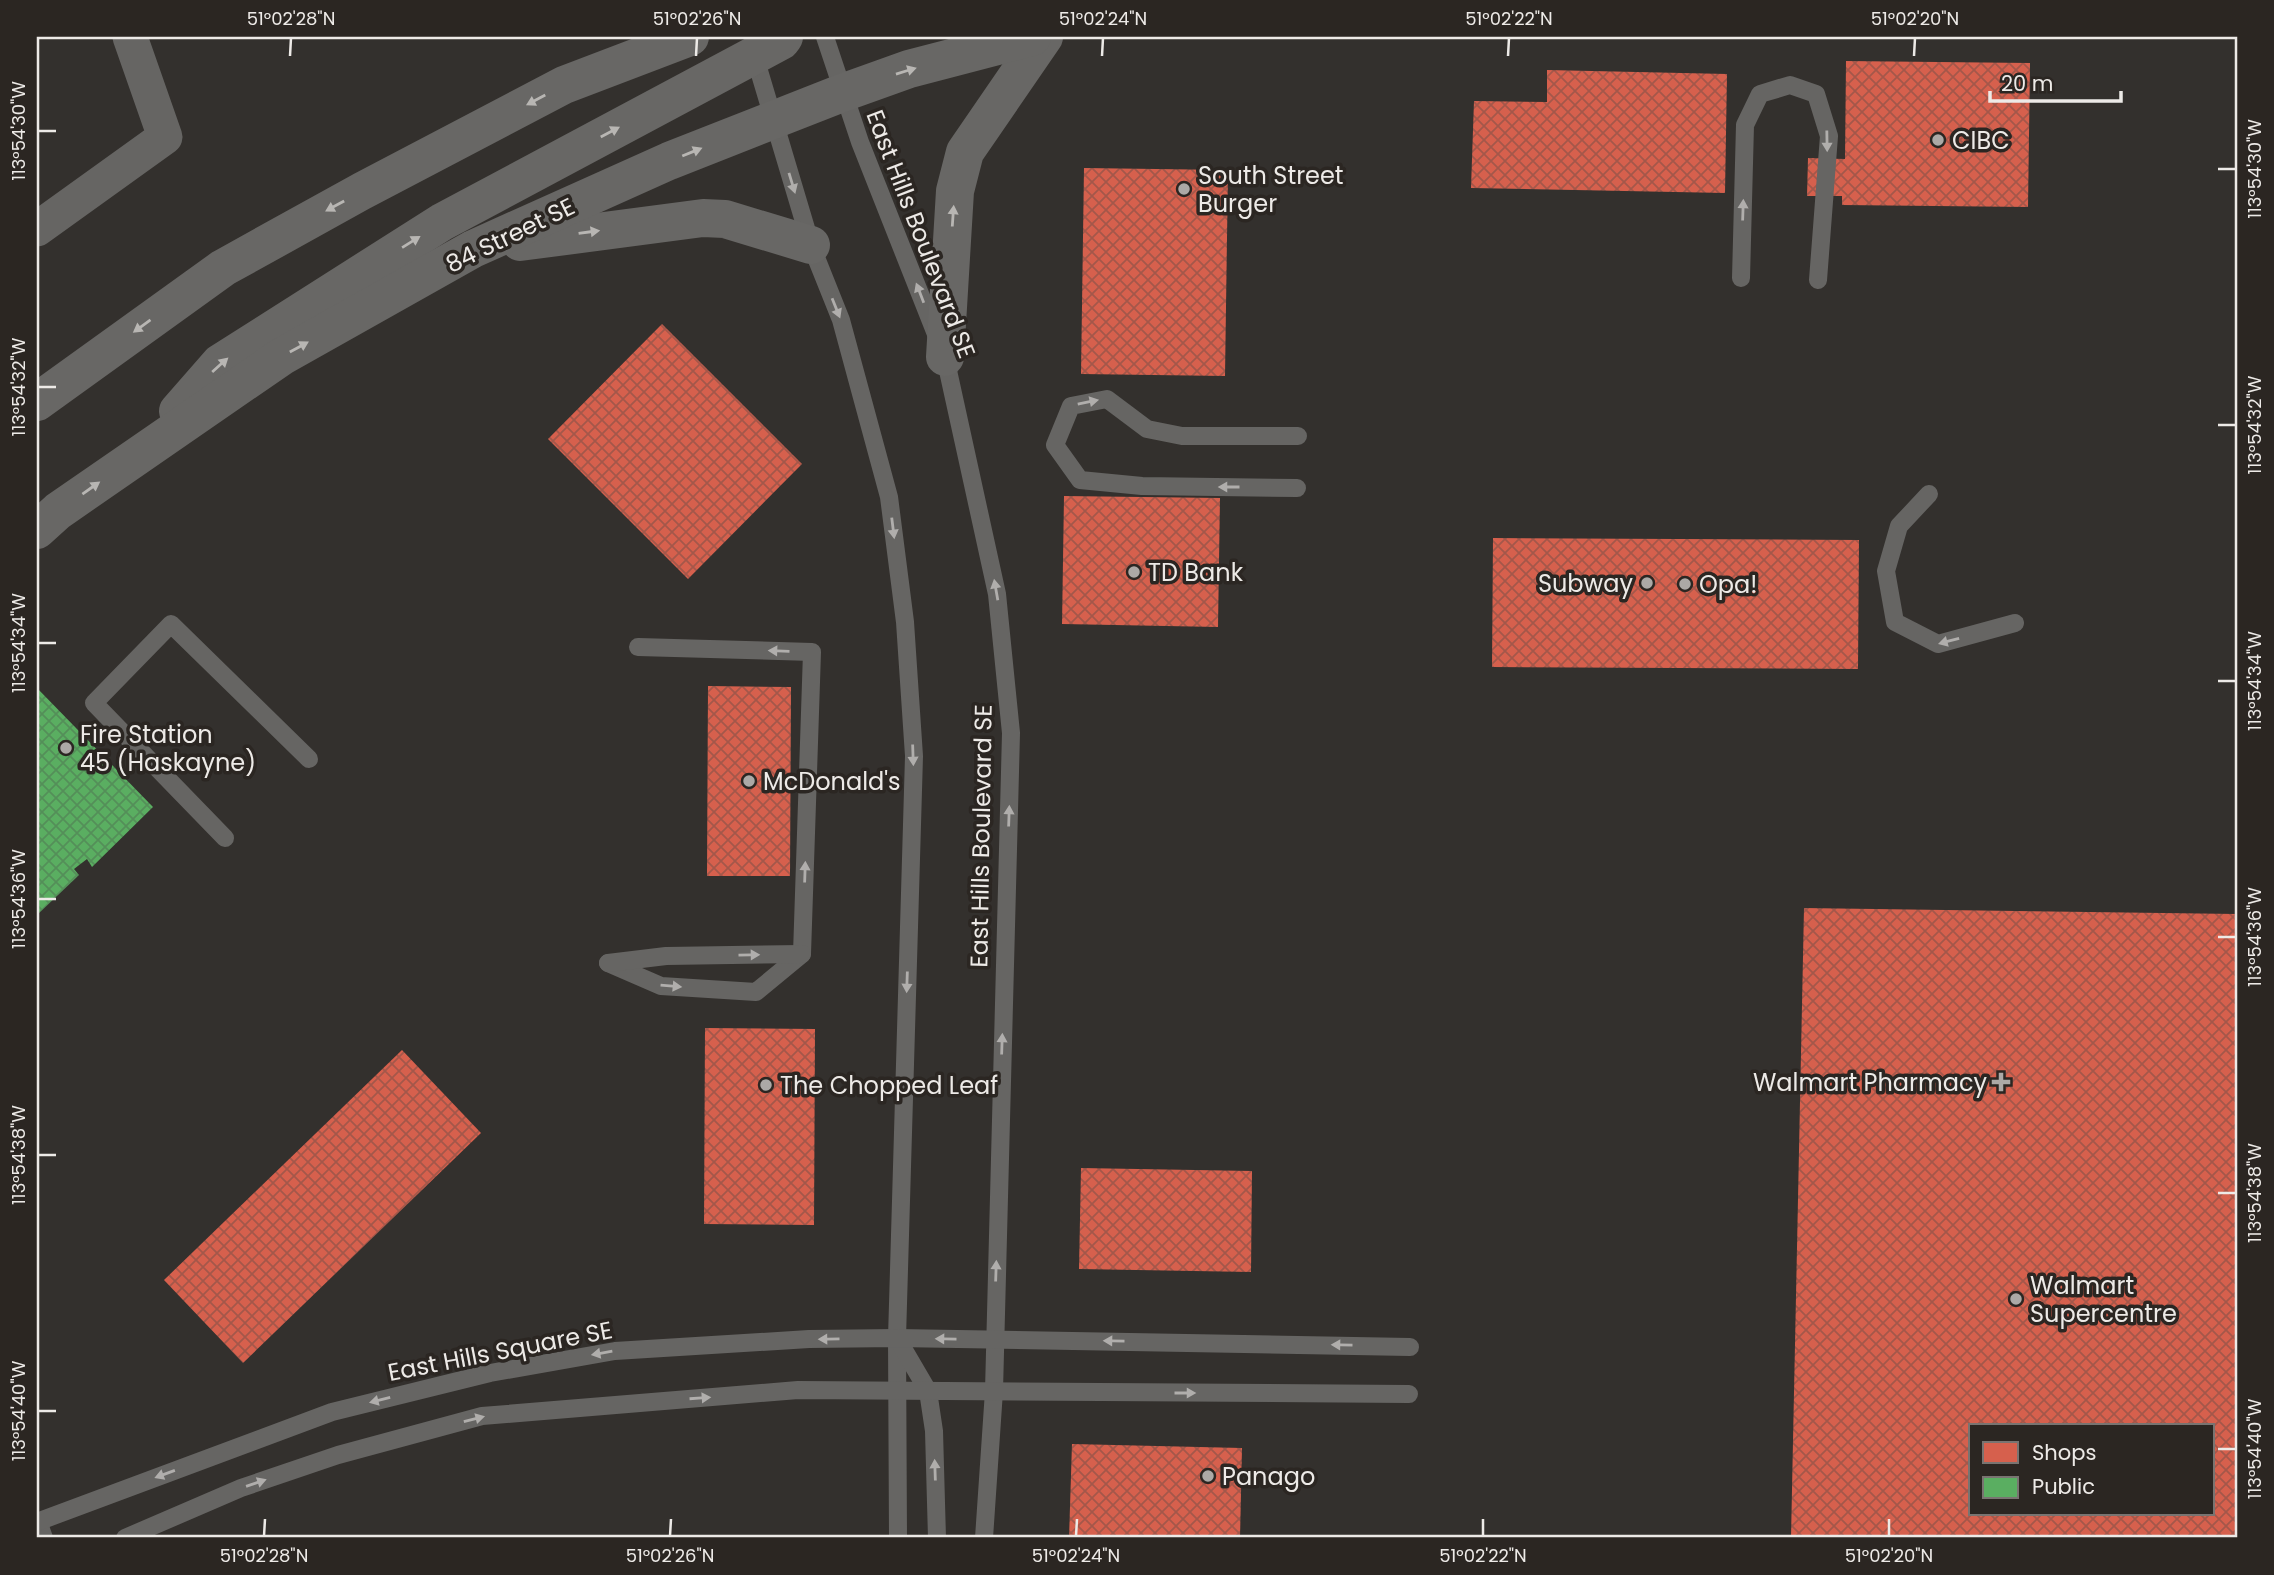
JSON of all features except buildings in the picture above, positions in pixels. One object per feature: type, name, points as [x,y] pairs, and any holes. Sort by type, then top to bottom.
[{"type":"street","points":[[37,229],[165,138],[130,37]]},
{"type":"street","points":[[37,402],[223,268],[564,85],[690,37]]},
{"type":"street","name":"84 Street SE","points":[[37,530],[58,511],[281,357],[473,249],[669,162],[842,93],[909,69],[1032,37]]},
{"type":"street","points":[[945,357],[955,191],[965,152],[1044,37]]},
{"type":"street","points":[[142,453],[220,363],[442,222],[762,43]]},
{"type":"street","points":[[473,249],[618,227],[703,218],[724,219],[811,245]]},
{"type":"lane","name":"East Hills Boulevard SE","points":[[825,37],[842,93],[945,357],[997,594],[1011,733],[994,1391],[984,1538]]},
{"type":"lane","points":[[762,43],[772,121],[811,245],[841,320],[889,497],[905,622],[914,756],[897,1338],[898,1538]]},
{"type":"lane","points":[[1741,278],[1745,125],[1760,94],[1790,85],[1816,94],[1829,136],[1818,280]]},
{"type":"lane","points":[[1297,488],[1142,486],[1080,480],[1055,445],[1071,406],[1107,399],[1147,429],[1182,436],[1298,436]]},
{"type":"lane","points":[[1928,494],[1899,526],[1886,571],[1895,621],[1938,644],[2015,623]]},
{"type":"lane","points":[[225,838],[94,704],[171,624],[309,759]]},
{"type":"lane","points":[[638,648],[812,652],[802,954],[756,992],[661,986],[608,962],[666,956],[802,954]]},
{"type":"lane","points":[[897,1338],[929,1391],[934,1431],[937,1538]]},
{"type":"lane","name":"East Hills Square SE","points":[[40,1527],[332,1412],[490,1373],[615,1351],[809,1339],[897,1338],[1410,1347]]},
{"type":"lane","points":[[125,1538],[253,1484],[338,1455],[481,1416],[798,1390],[1409,1394]]},
{"type":"place","name":"CIBC","points":[[1938,140]]},
{"type":"place","name":"South Street Burger","points":[[1184,189]]},
{"type":"place","name":"TD Bank","points":[[1134,572]]},
{"type":"place","name":"Subway","points":[[1647,583]]},
{"type":"place","name":"Opa!","points":[[1685,584]]},
{"type":"place","name":"Fire Station 45 (Haskayne)","points":[[66,748]]},
{"type":"place","name":"McDonald's","points":[[749,781]]},
{"type":"place","name":"Walmart Pharmacy","points":[[2001,1082]]},
{"type":"place","name":"The Chopped Leaf","points":[[766,1085]]},
{"type":"place","name":"Walmart Supercentre","points":[[2016,1299]]},
{"type":"place","name":"Panago","points":[[1208,1476]]}]
